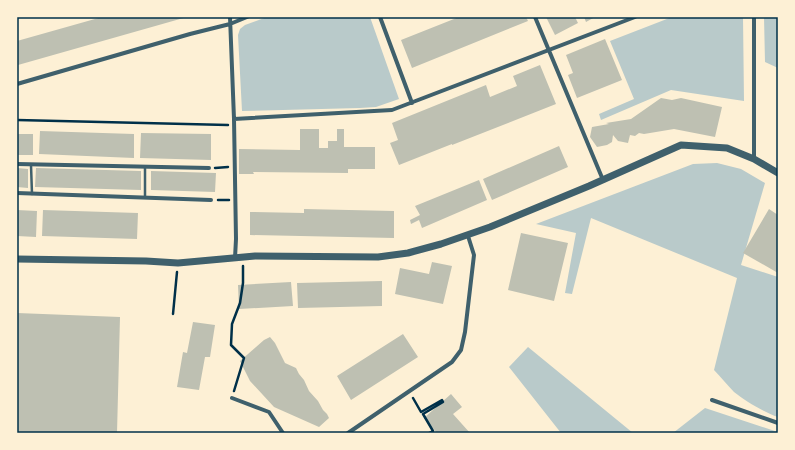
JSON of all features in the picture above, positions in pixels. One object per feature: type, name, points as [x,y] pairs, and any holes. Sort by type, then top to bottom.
[{"type":"street","points":[[230,17],[234,118],[236,239],[239,258]]},
{"type":"street","points":[[17,84],[230,24],[247,17]]},
{"type":"street","points":[[380,17],[412,103]]},
{"type":"street","points":[[535,17],[603,180]]},
{"type":"street","points":[[234,118],[392,110],[635,17]]},
{"type":"street","points":[[754,17],[754,159]]},
{"type":"street","points":[[17,259],[146,261],[178,263],[255,256],[378,257],[408,253],[468,236],[603,180],[681,145],[727,148],[754,159],[778,173]]},
{"type":"street","points":[[17,164],[209,168]]},
{"type":"street","points":[[17,193],[212,200]]},
{"type":"street","points":[[348,433],[452,362],[461,350],[466,332],[474,255],[468,236]]},
{"type":"street","points":[[232,398],[269,412],[283,433]]},
{"type":"street","points":[[712,400],[778,423]]},
{"type":"lane","points":[[32,164],[32,194]]},
{"type":"lane","points":[[145,167],[145,197]]},
{"type":"path","points":[[17,120],[234,125]]},
{"type":"path","points":[[209,168],[235,167]]},
{"type":"path","points":[[212,200],[236,200]]},
{"type":"path","points":[[232,398],[244,358],[231,345],[232,324],[240,303],[243,283],[239,258]]},
{"type":"path","points":[[409,391],[421,412],[442,400],[443,402],[423,414],[433,431],[429,433]]},
{"type":"shaded area","points":[[267,17],[370,17],[399,99],[376,107],[242,111],[238,35],[240,29],[245,25]]},
{"type":"shaded area","points":[[672,17],[743,17],[744,101],[671,90],[601,120],[599,114],[634,99],[610,41]]},
{"type":"shaded area","points":[[764,17],[778,17],[778,68],[765,62]]},
{"type":"shaded area","points":[[717,163],[741,169],[765,183],[741,265],[778,277],[778,417],[749,403],[738,395],[714,370],[737,278],[591,218],[572,294],[565,293],[576,233],[536,224],[693,164]]},
{"type":"shaded area","points":[[528,347],[633,433],[561,433],[509,367]]},
{"type":"shaded area","points":[[705,408],[778,432],[778,433],[673,433]]},
{"type":"building","points":[[102,17],[187,17],[18,65],[17,41]]},
{"type":"building","points":[[459,17],[526,17],[528,21],[412,68],[401,40]]},
{"type":"building","points":[[546,17],[575,17],[578,23],[555,35]]},
{"type":"building","points":[[584,17],[595,17],[586,22]]},
{"type":"building","points":[[605,39],[622,80],[577,98],[568,75],[573,73],[566,55]]},
{"type":"building","points":[[540,65],[556,104],[399,165],[390,143],[398,140],[392,123],[486,85],[490,97],[517,86],[513,76]]},
{"type":"building","points":[[661,98],[672,100],[681,98],[722,107],[715,137],[674,129],[644,134],[639,133],[635,136],[630,135],[628,143],[618,141],[613,135],[612,142],[607,145],[597,147],[590,137],[592,127],[631,119]]},
{"type":"building","points":[[300,129],[319,129],[319,148],[328,148],[328,141],[337,141],[337,129],[344,129],[344,147],[375,147],[375,169],[348,169],[348,173],[253,172],[254,174],[239,174],[239,149],[300,150]]},
{"type":"building","points":[[40,131],[134,134],[134,158],[39,154]]},
{"type":"building","points":[[141,133],[211,134],[211,160],[140,158]]},
{"type":"building","points":[[17,134],[33,134],[33,155],[17,155]]},
{"type":"building","points":[[559,146],[568,167],[492,200],[483,179]]},
{"type":"building","points":[[17,168],[28,169],[28,188],[17,187]]},
{"type":"building","points":[[36,168],[141,171],[141,190],[35,187]]},
{"type":"building","points":[[151,171],[216,173],[215,192],[151,190]]},
{"type":"building","points":[[479,180],[487,200],[422,228],[419,220],[411,224],[410,220],[420,215],[415,206]]},
{"type":"building","points":[[304,209],[394,211],[394,238],[250,235],[250,212],[304,213]]},
{"type":"building","points":[[769,209],[778,215],[778,273],[743,253]]},
{"type":"building","points":[[17,210],[37,211],[36,237],[17,236]]},
{"type":"building","points":[[43,210],[138,213],[137,239],[42,236]]},
{"type":"building","points":[[521,233],[568,243],[554,301],[508,290]]},
{"type":"building","points":[[432,262],[452,266],[443,304],[395,294],[400,268],[429,274]]},
{"type":"building","points":[[382,281],[382,306],[298,308],[297,283]]},
{"type":"building","points":[[291,282],[293,306],[239,309],[238,285]]},
{"type":"building","points":[[17,313],[120,317],[117,433],[17,433]]},
{"type":"building","points":[[193,322],[215,325],[210,357],[205,357],[199,390],[177,387],[183,352],[187,353]]},
{"type":"building","points":[[403,334],[418,357],[351,400],[337,376]]},
{"type":"building","points":[[270,337],[275,343],[285,363],[296,368],[309,391],[327,414],[329,418],[319,427],[274,407],[250,381],[240,361],[264,340]]},
{"type":"building","points":[[451,394],[462,407],[453,414],[470,433],[437,433],[424,418]]}]
